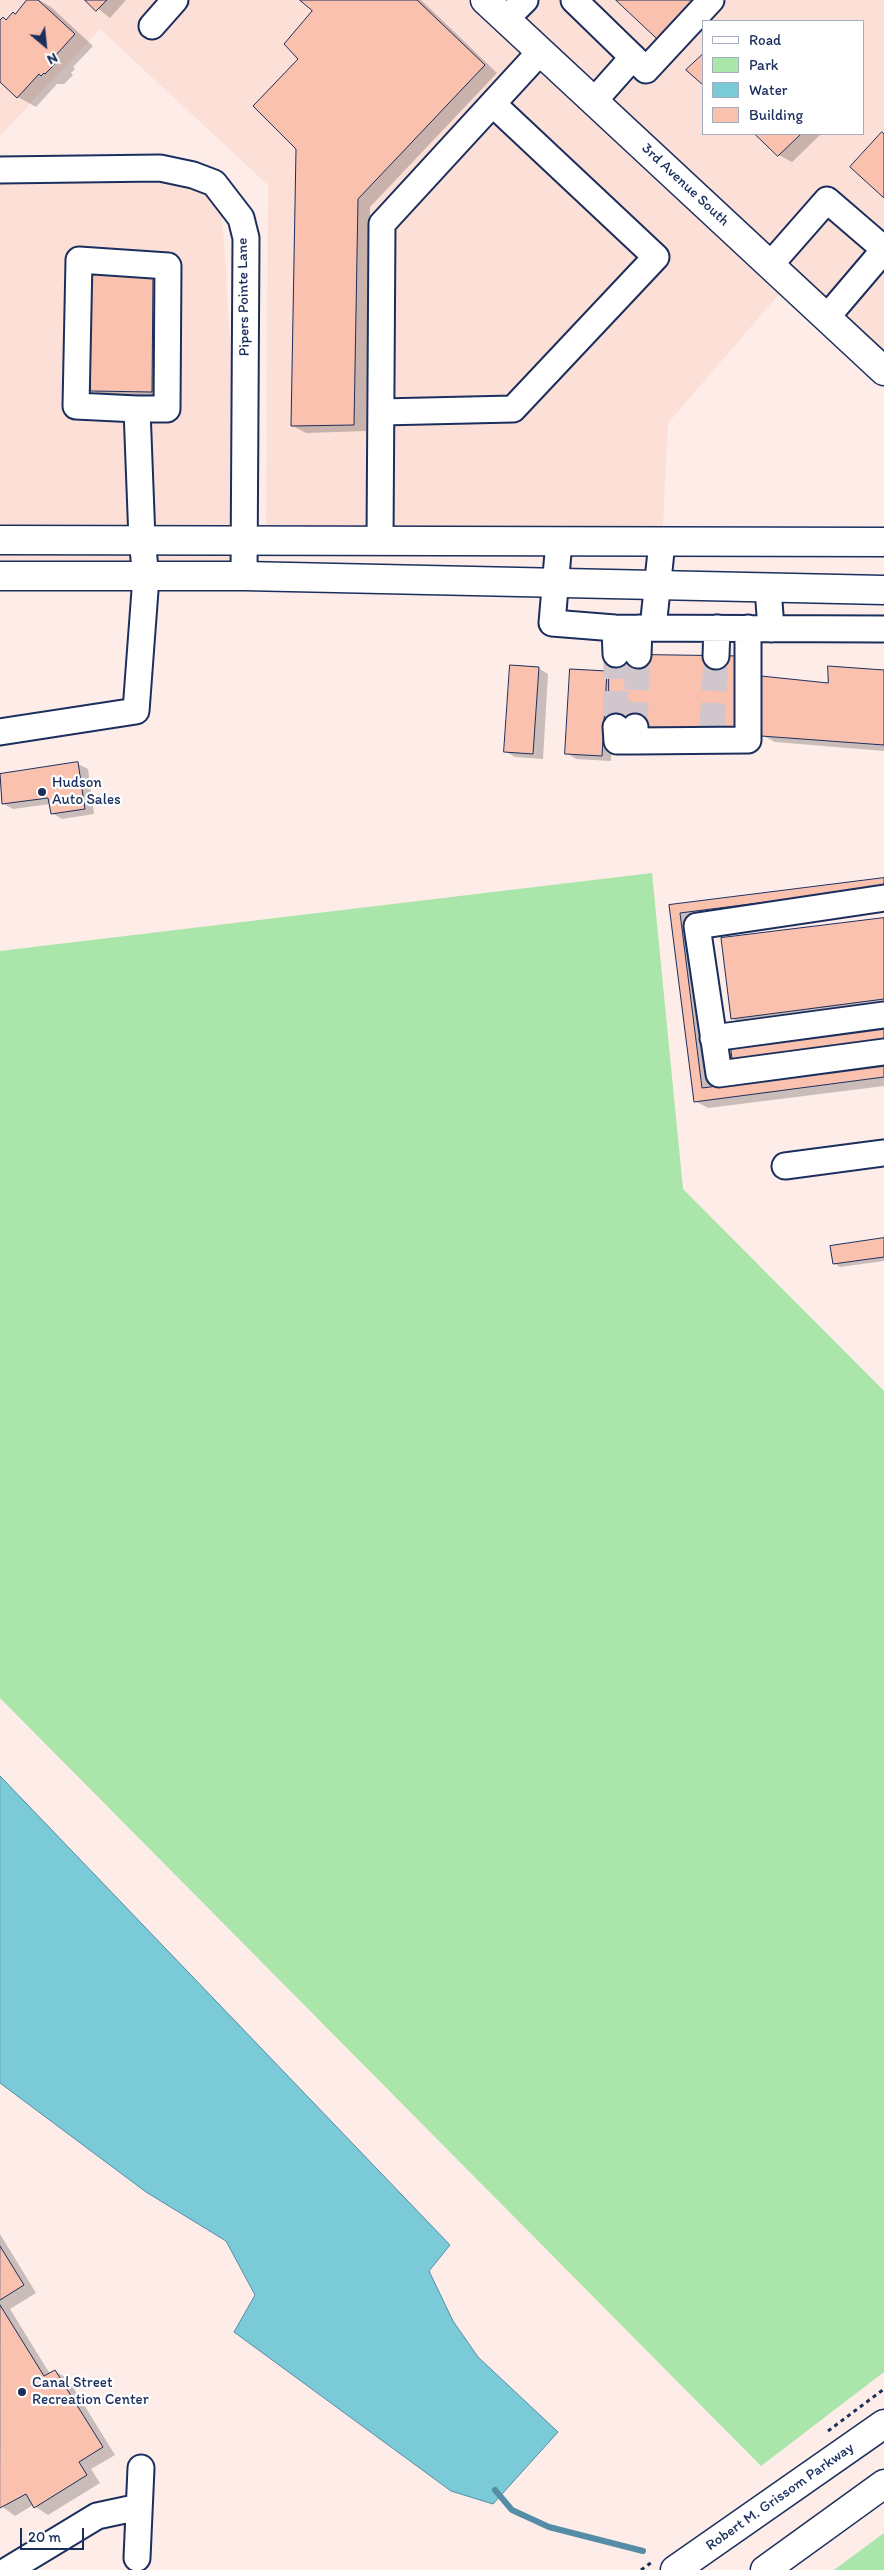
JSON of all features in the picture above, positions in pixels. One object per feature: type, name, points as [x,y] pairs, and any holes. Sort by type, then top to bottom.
[{"type":"main road","name":"3rd Avenue South","points":[[485,0],[515,9],[540,52],[884,371]]},
{"type":"main road","points":[[0,540],[884,542]]},
{"type":"main road","points":[[0,576],[244,576],[884,590]]},
{"type":"main road","name":"Robert M. Grissom Parkway","points":[[675,2570],[884,2424]]},
{"type":"main road","points":[[765,2570],[884,2484]]},
{"type":"street","points":[[152,26],[175,0]]},
{"type":"street","points":[[574,0],[646,70],[711,0]]},
{"type":"street","points":[[380,541],[382,224],[540,52]]},
{"type":"street","points":[[594,101],[633,57]]},
{"type":"street","points":[[381,412],[513,409],[656,257],[493,104]]},
{"type":"street","name":"Pipers Pointe Lane","points":[[0,170],[160,168],[193,175],[214,183],[240,218],[246,238],[244,576]]},
{"type":"street","points":[[770,265],[827,200],[884,249],[826,317]]},
{"type":"street","points":[[79,260],[168,266],[167,409],[137,409],[76,406],[79,260]]},
{"type":"street","points":[[0,732],[136,711],[146,577],[142,540],[137,409]]},
{"type":"street","points":[[559,541],[552,623],[636,628],[884,629]]},
{"type":"street","points":[[627,654],[636,628],[659,586],[662,542]]},
{"type":"street","points":[[629,732],[711,734],[748,740],[759,628],[768,588]]},
{"type":"street","points":[[716,656],[717,628]]},
{"type":"street","points":[[884,898],[697,926],[718,1074],[884,1052]]},
{"type":"street","points":[[713,1038],[884,1015]]},
{"type":"street","points":[[785,1166],[884,1152]]},
{"type":"street","points":[[137,2558],[141,2468]]},
{"type":"street","points":[[8,2570],[97,2516],[138,2507]]},
{"type":"shaded area","points":[[0,0],[884,0],[884,375],[780,293],[668,423],[662,542],[266,541],[268,185],[100,29],[0,136]]},
{"type":"shaded area","points":[[0,155],[160,156],[217,170],[224,242],[244,576],[0,574]]},
{"type":"green space","points":[[652,873],[683,1189],[884,1391],[884,2372],[761,2466],[0,1698],[0,951]]},
{"type":"green space","points":[[884,2533],[884,2570],[834,2570]]},
{"type":"water","points":[[0,1776],[450,2245],[429,2271],[453,2321],[478,2357],[558,2432],[493,2504],[451,2491],[234,2332],[255,2295],[226,2241],[146,2192],[0,2083]]},
{"type":"building","points":[[27,0],[38,0],[75,34],[55,56],[57,58],[53,62],[55,64],[45,74],[41,76],[39,74],[17,98],[0,82],[0,20],[3,17],[6,20],[13,12],[15,14]]},
{"type":"building","points":[[85,0],[107,0],[96,11]]},
{"type":"building","points":[[300,0],[417,0],[485,65],[358,199],[354,425],[291,426],[296,149],[253,106],[298,59],[284,44],[312,11]]},
{"type":"building","points":[[616,0],[702,0],[662,43]]},
{"type":"building","points":[[702,55],[702,84],[686,70]]},
{"type":"building","points":[[882,132],[884,134],[884,198],[850,167]]},
{"type":"building","points":[[756,135],[800,135],[778,156]]},
{"type":"building","points":[[90,274],[153,274],[152,392],[91,391]]},
{"type":"building","points":[[609,654],[741,656],[740,728],[609,727]]},
{"type":"building","points":[[510,665],[539,667],[533,754],[504,752]]},
{"type":"building","points":[[828,666],[884,670],[884,745],[761,736],[761,676],[828,683]]},
{"type":"building","points":[[570,669],[607,671],[602,756],[565,754]]},
{"type":"building","name":"Hudson Auto Sales","points":[[78,762],[85,809],[51,814],[48,798],[2,804],[0,774]]},
{"type":"building","points":[[884,878],[884,887],[680,913],[702,1088],[884,1065],[884,1077],[694,1102],[669,905]]},
{"type":"building","points":[[884,918],[884,999],[731,1019],[721,938]]},
{"type":"building","points":[[884,1026],[884,1047],[733,1065],[730,1044]]},
{"type":"building","points":[[884,1238],[884,1257],[833,1264],[830,1246]]},
{"type":"building","points":[[0,2246],[24,2285],[0,2300]]},
{"type":"building","points":[[0,2305],[44,2376],[55,2370],[103,2447],[79,2462],[87,2475],[34,2508],[26,2494],[0,2508]]},
{"type":"waterway","points":[[495,2490],[512,2510],[549,2527],[643,2551]]},
{"type":"tunnel","points":[[616,654],[616,727]]},
{"type":"tunnel","points":[[635,727],[638,655]]},
{"type":"tunnel","points":[[712,728],[716,656]]},
{"type":"place","name":"Hudson Auto Sales","points":[[42,792]]},
{"type":"place","name":"Canal Street Recreation Center","points":[[22,2392]]}]
